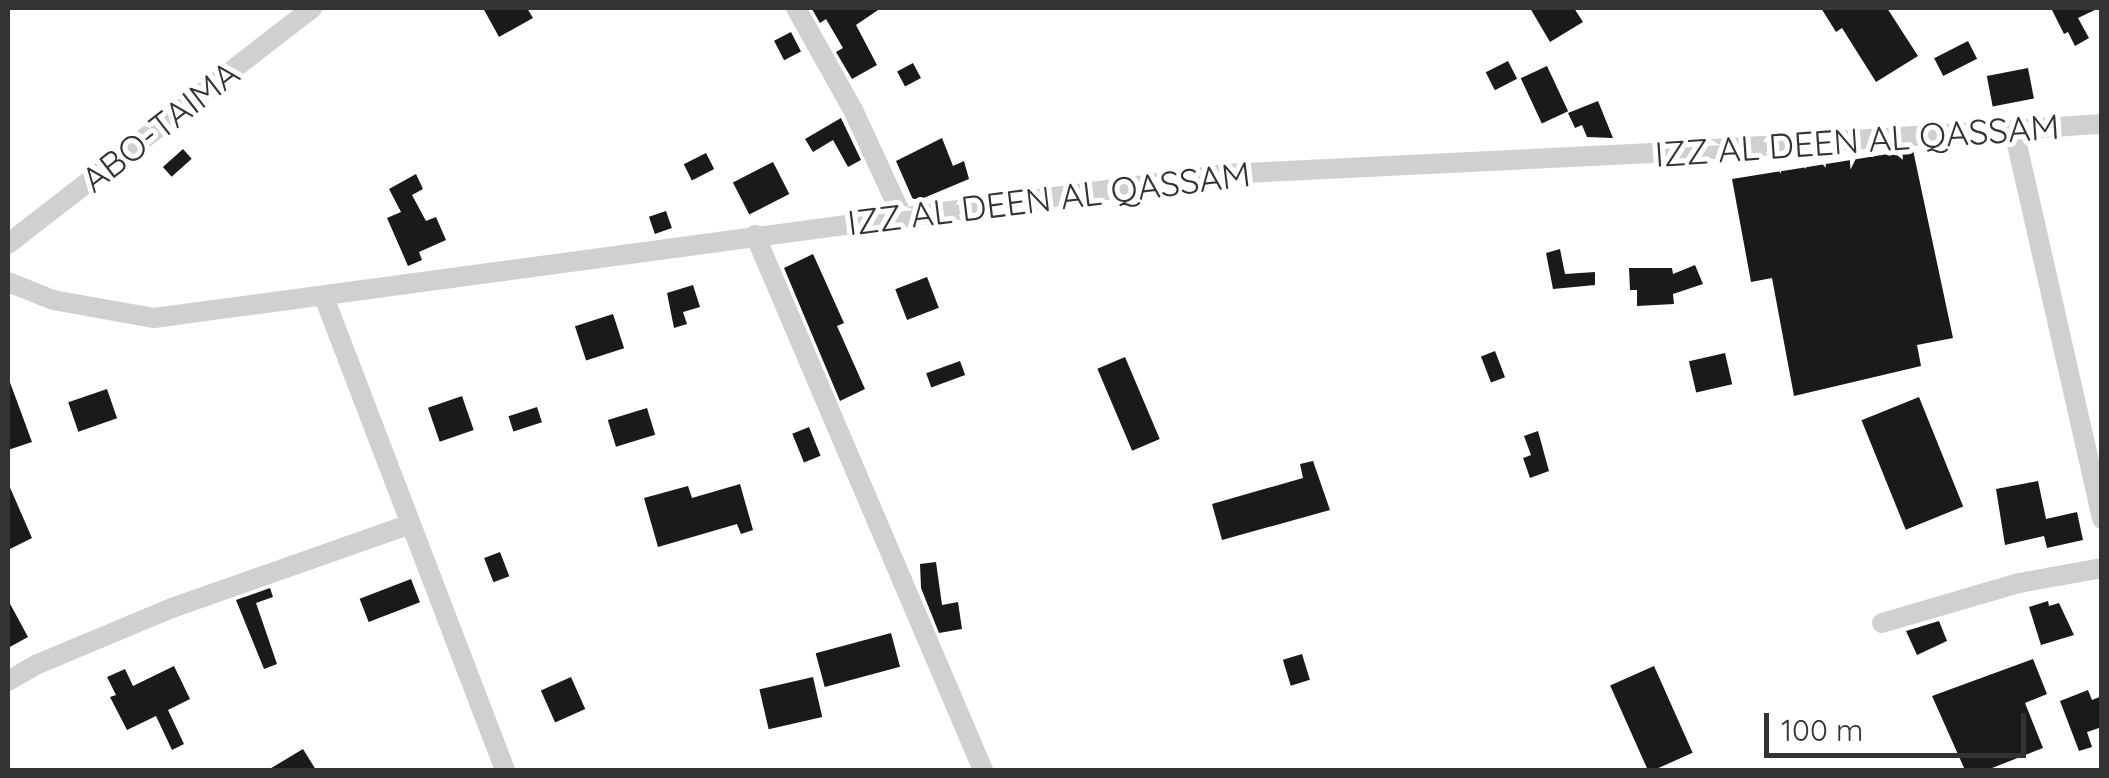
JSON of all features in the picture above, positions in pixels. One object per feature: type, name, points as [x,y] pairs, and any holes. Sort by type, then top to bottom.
[{"type":"street","name":"ABO-TAIMA","points":[[9,241],[312,8]]},
{"type":"street","points":[[796,8],[853,110],[902,216]]},
{"type":"street","name":"IZZ AL DEEN AL QASSAM","points":[[8,282],[53,300],[154,318],[1224,174],[2102,124]]},
{"type":"street","points":[[2014,131],[2102,519]]},
{"type":"street","points":[[755,235],[983,770]]},
{"type":"street","points":[[324,298],[504,770]]},
{"type":"street","points":[[8,681],[38,664],[172,608],[408,525]]},
{"type":"street","points":[[1882,623],[2019,583],[2102,568]]},
{"type":"building","points":[[483,8],[527,8],[533,18],[499,37]]},
{"type":"building","points":[[881,8],[856,25],[877,65],[852,79],[836,52],[843,48],[826,19],[820,23],[812,9]]},
{"type":"building","points":[[1530,8],[1574,8],[1583,22],[1550,42]]},
{"type":"building","points":[[1821,8],[1887,8],[1918,56],[1876,82],[1842,28],[1836,32]]},
{"type":"building","points":[[2051,8],[2099,8],[2078,18],[2089,38],[2075,46]]},
{"type":"building","points":[[791,32],[801,52],[784,60],[774,41]]},
{"type":"building","points":[[1968,41],[1977,59],[1943,76],[1934,58]]},
{"type":"building","points":[[1508,61],[1517,79],[1495,90],[1486,72]]},
{"type":"building","points":[[913,63],[921,78],[905,86],[897,71]]},
{"type":"building","points":[[1547,66],[1568,111],[1542,124],[1521,78]]},
{"type":"building","points":[[2028,68],[2034,98],[1993,106],[1987,76]]},
{"type":"building","points":[[1598,101],[1613,138],[1587,137],[1582,125],[1575,128],[1568,113]]},
{"type":"building","points":[[841,118],[861,160],[848,167],[833,140],[813,152],[805,139]]},
{"type":"building","points":[[942,138],[953,166],[964,161],[969,179],[914,202],[896,161]]},
{"type":"building","points":[[183,149],[192,159],[172,177],[163,167]]},
{"type":"building","points":[[1913,150],[1953,338],[1917,345],[1921,366],[1794,396],[1772,278],[1751,282],[1732,179]]},
{"type":"building","points":[[706,153],[714,169],[692,180],[684,164]]},
{"type":"building","points":[[773,162],[789,194],[749,215],[733,182]]},
{"type":"building","points":[[416,174],[423,189],[412,195],[426,221],[436,217],[446,240],[419,252],[422,260],[408,266],[387,218],[401,212],[389,189]]},
{"type":"building","points":[[666,211],[672,228],[655,234],[649,217]]},
{"type":"building","points":[[1560,249],[1565,274],[1595,272],[1595,285],[1553,289],[1546,253]]},
{"type":"building","points":[[813,254],[844,323],[837,326],[865,389],[840,401],[784,268]]},
{"type":"building","points":[[1695,265],[1703,284],[1673,294],[1674,304],[1637,306],[1637,290],[1630,290],[1629,268],[1672,268],[1673,274]]},
{"type":"building","points":[[927,277],[939,308],[907,320],[895,289]]},
{"type":"building","points":[[693,285],[700,307],[683,312],[687,324],[674,328],[667,293]]},
{"type":"building","points":[[613,314],[624,348],[586,361],[575,326]]},
{"type":"building","points":[[1495,351],[1505,377],[1491,383],[1481,356]]},
{"type":"building","points":[[1725,353],[1732,384],[1696,393],[1689,361]]},
{"type":"building","points":[[1125,357],[1160,439],[1132,451],[1097,369]]},
{"type":"building","points":[[960,361],[965,375],[931,387],[926,373]]},
{"type":"building","points":[[8,377],[32,442],[8,450]]},
{"type":"building","points":[[107,389],[117,418],[78,432],[68,402]]},
{"type":"building","points":[[462,396],[474,430],[440,442],[428,408]]},
{"type":"building","points":[[1919,397],[1963,506],[1906,530],[1862,420]]},
{"type":"building","points":[[537,407],[542,422],[513,431],[508,416]]},
{"type":"building","points":[[647,408],[655,435],[616,447],[608,420]]},
{"type":"building","points":[[809,427],[821,456],[804,462],[792,434]]},
{"type":"building","points":[[1538,431],[1549,471],[1530,478],[1523,458],[1531,455],[1524,436]]},
{"type":"building","points":[[1313,461],[1330,510],[1222,540],[1212,504],[1303,478],[1300,464]]},
{"type":"building","points":[[2038,481],[2046,519],[2077,512],[2083,540],[2047,548],[2044,536],[2005,545],[1996,489]]},
{"type":"building","points":[[8,483],[32,538],[8,550]]},
{"type":"building","points":[[740,484],[753,530],[741,534],[737,524],[658,547],[644,498],[688,486],[692,498]]},
{"type":"building","points":[[500,552],[509,576],[493,582],[484,558]]},
{"type":"building","points":[[936,562],[942,605],[958,602],[962,629],[939,633],[921,588],[920,564]]},
{"type":"building","points":[[411,579],[420,602],[369,622],[360,599]]},
{"type":"building","points":[[270,588],[273,597],[256,603],[277,664],[264,669],[236,600]]},
{"type":"building","points":[[8,600],[28,637],[8,648]]},
{"type":"building","points":[[2048,601],[2049,606],[2059,603],[2074,635],[2041,645],[2029,607]]},
{"type":"building","points":[[1939,621],[1947,641],[1917,655],[1906,631]]},
{"type":"building","points":[[891,633],[900,667],[825,687],[816,653]]},
{"type":"building","points":[[1302,654],[1310,680],[1291,686],[1283,660]]},
{"type":"building","points":[[2033,659],[2047,694],[2025,703],[2043,748],[1987,770],[1965,770],[1932,696]]},
{"type":"building","points":[[174,666],[190,699],[168,710],[184,744],[172,750],[156,716],[127,730],[110,697],[116,695],[107,677],[125,669],[133,686]]},
{"type":"building","points":[[1654,666],[1693,753],[1648,770],[1610,686]]},
{"type":"building","points":[[571,677],[585,709],[555,722],[541,690]]},
{"type":"building","points":[[813,677],[822,717],[769,729],[759,689]]},
{"type":"building","points":[[2088,690],[2092,700],[2102,696],[2102,727],[2087,732],[2092,747],[2079,751],[2060,701]]},
{"type":"building","points":[[303,749],[316,770],[268,770]]}]
